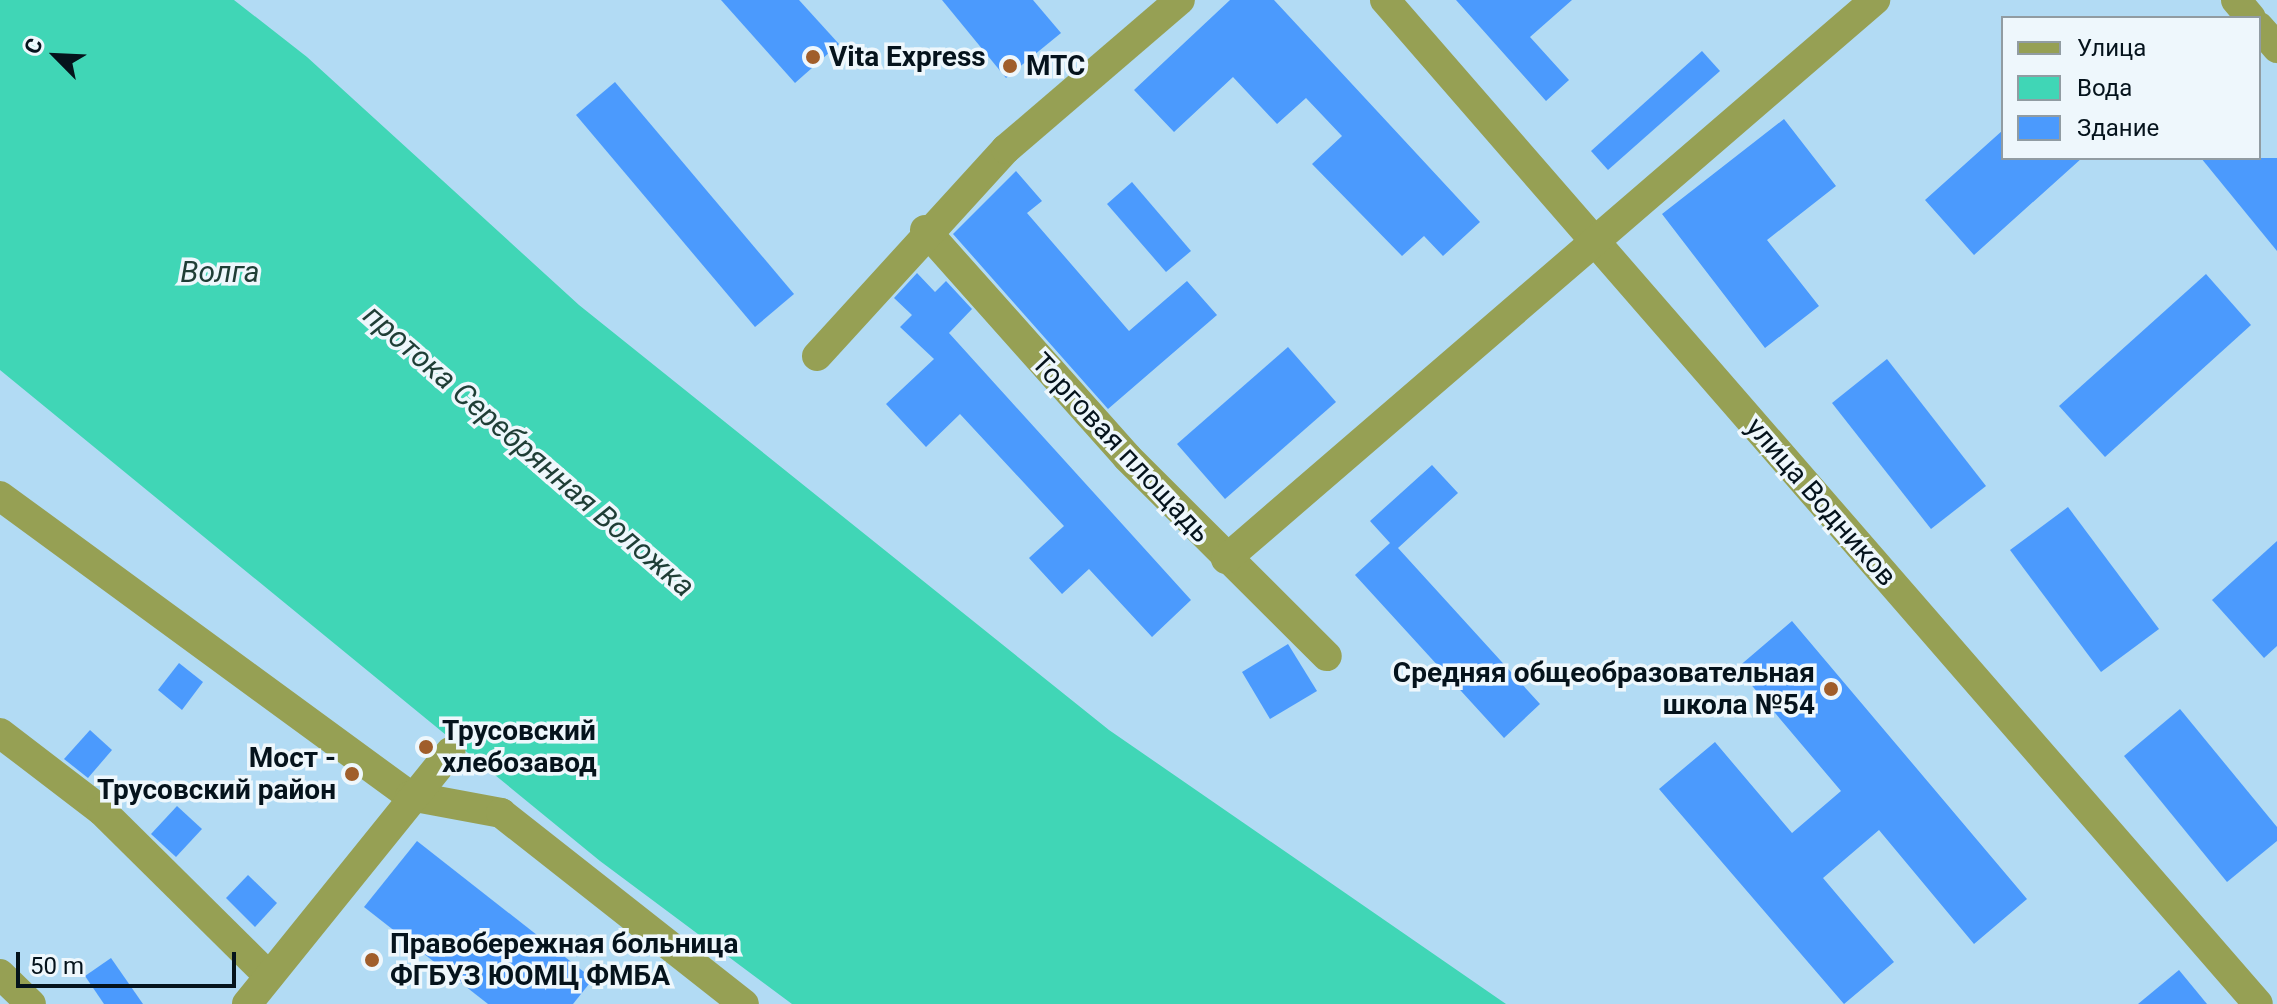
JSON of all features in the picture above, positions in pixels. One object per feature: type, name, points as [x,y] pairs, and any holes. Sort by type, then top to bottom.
[{"type":"street","points":[[817,356],[925,230],[1180,0]]},
{"type":"street","name":"улица Водников","points":[[1385,0],[2258,1004]]},
{"type":"street","points":[[1226,559],[1875,0]]},
{"type":"street","points":[[2236,0],[2249,16]]},
{"type":"street","points":[[2261,29],[2277,48]]},
{"type":"street","name":"Торговая площадь","points":[[925,230],[1226,559],[1327,656]]},
{"type":"street","points":[[0,496],[410,796],[501,813],[744,1004]]},
{"type":"street","points":[[0,733],[102,811],[269,976]]},
{"type":"street","points":[[247,1004],[410,796],[450,752]]},
{"type":"street","points":[[0,974],[31,1004]]},
{"type":"water","name":"Волга","points":[[0,0],[234,0],[307,57],[579,305],[1109,730],[1506,1004],[792,1004],[600,861],[0,370]]},
{"type":"building","points":[[721,0],[799,0],[839,44],[795,83]]},
{"type":"building","points":[[942,0],[1033,0],[1061,33],[1006,78]]},
{"type":"building","points":[[1230,0],[1274,0],[1480,222],[1443,256],[1424,236],[1402,256],[1312,164],[1342,136],[1306,98],[1277,124],[1233,77],[1174,132],[1134,90]]},
{"type":"building","points":[[1456,0],[1572,0],[1530,37],[1569,80],[1546,101]]},
{"type":"building","points":[[1702,51],[1720,71],[1608,170],[1591,151]]},
{"type":"building","points":[[615,82],[794,294],[755,327],[576,115]]},
{"type":"building","points":[[1784,119],[1836,186],[1767,240],[1819,306],[1765,348],[1662,214]]},
{"type":"building","points":[[2001,132],[2001,160],[2080,160],[1974,255],[1925,200]]},
{"type":"building","points":[[2277,158],[2277,251],[2203,160]]},
{"type":"building","points":[[1016,171],[1042,201],[1027,213],[1129,331],[1187,281],[1217,315],[1108,409],[953,234]]},
{"type":"building","points":[[1132,182],[1191,251],[1166,272],[1107,204]]},
{"type":"building","points":[[917,273],[935,292],[946,281],[972,309],[949,333],[1191,600],[1152,637],[1089,569],[1062,594],[1029,558],[1064,526],[960,414],[926,447],[886,404],[934,359],[900,327],[912,315],[894,298]]},
{"type":"building","points":[[2206,274],[2251,325],[2105,457],[2059,406]]},
{"type":"building","points":[[1288,347],[1336,402],[1225,499],[1177,444]]},
{"type":"building","points":[[1887,359],[1986,486],[1931,529],[1832,403]]},
{"type":"building","points":[[1432,465],[1458,493],[1398,548],[1540,704],[1504,738],[1355,575],[1390,543],[1370,521]]},
{"type":"building","points":[[2068,507],[2159,629],[2101,672],[2010,550]]},
{"type":"building","points":[[2277,541],[2277,646],[2264,658],[2212,600]]},
{"type":"building","points":[[1792,621],[2027,899],[1974,944],[1879,830],[1823,878],[1894,962],[1844,1004],[1659,789],[1715,742],[1792,833],[1841,791],[1737,668]]},
{"type":"building","points":[[1288,644],[1317,691],[1270,719],[1242,672]]},
{"type":"building","points":[[179,663],[203,682],[182,710],[158,690]]},
{"type":"building","points":[[2180,709],[2277,827],[2277,841],[2227,882],[2124,756]]},
{"type":"building","points":[[90,730],[112,750],[88,778],[64,759]]},
{"type":"building","points":[[177,806],[202,829],[176,857],[151,834]]},
{"type":"building","points":[[417,841],[593,979],[573,1004],[488,1004],[364,907]]},
{"type":"building","points":[[248,875],[277,903],[255,927],[226,898]]},
{"type":"building","points":[[111,958],[143,1004],[104,1004],[85,976]]},
{"type":"building","points":[[2179,970],[2207,1004],[2138,1004]]},
{"type":"place","name":"Vita Express","points":[[813,57]]},
{"type":"place","name":"МТС","points":[[1010,66]]},
{"type":"place","name":"Средняя общеобразовательная школа №54","points":[[1831,689]]},
{"type":"place","name":"Трусовский хлебозавод","points":[[426,747]]},
{"type":"place","name":"Мост - Трусовский район","points":[[352,774]]},
{"type":"place","name":"Правобережная больница ФГБУЗ ЮОМЦ ФМБА","points":[[372,960]]},
{"type":"water label","name":"протока Серебрянная Воложка","points":[[529,451]]}]
